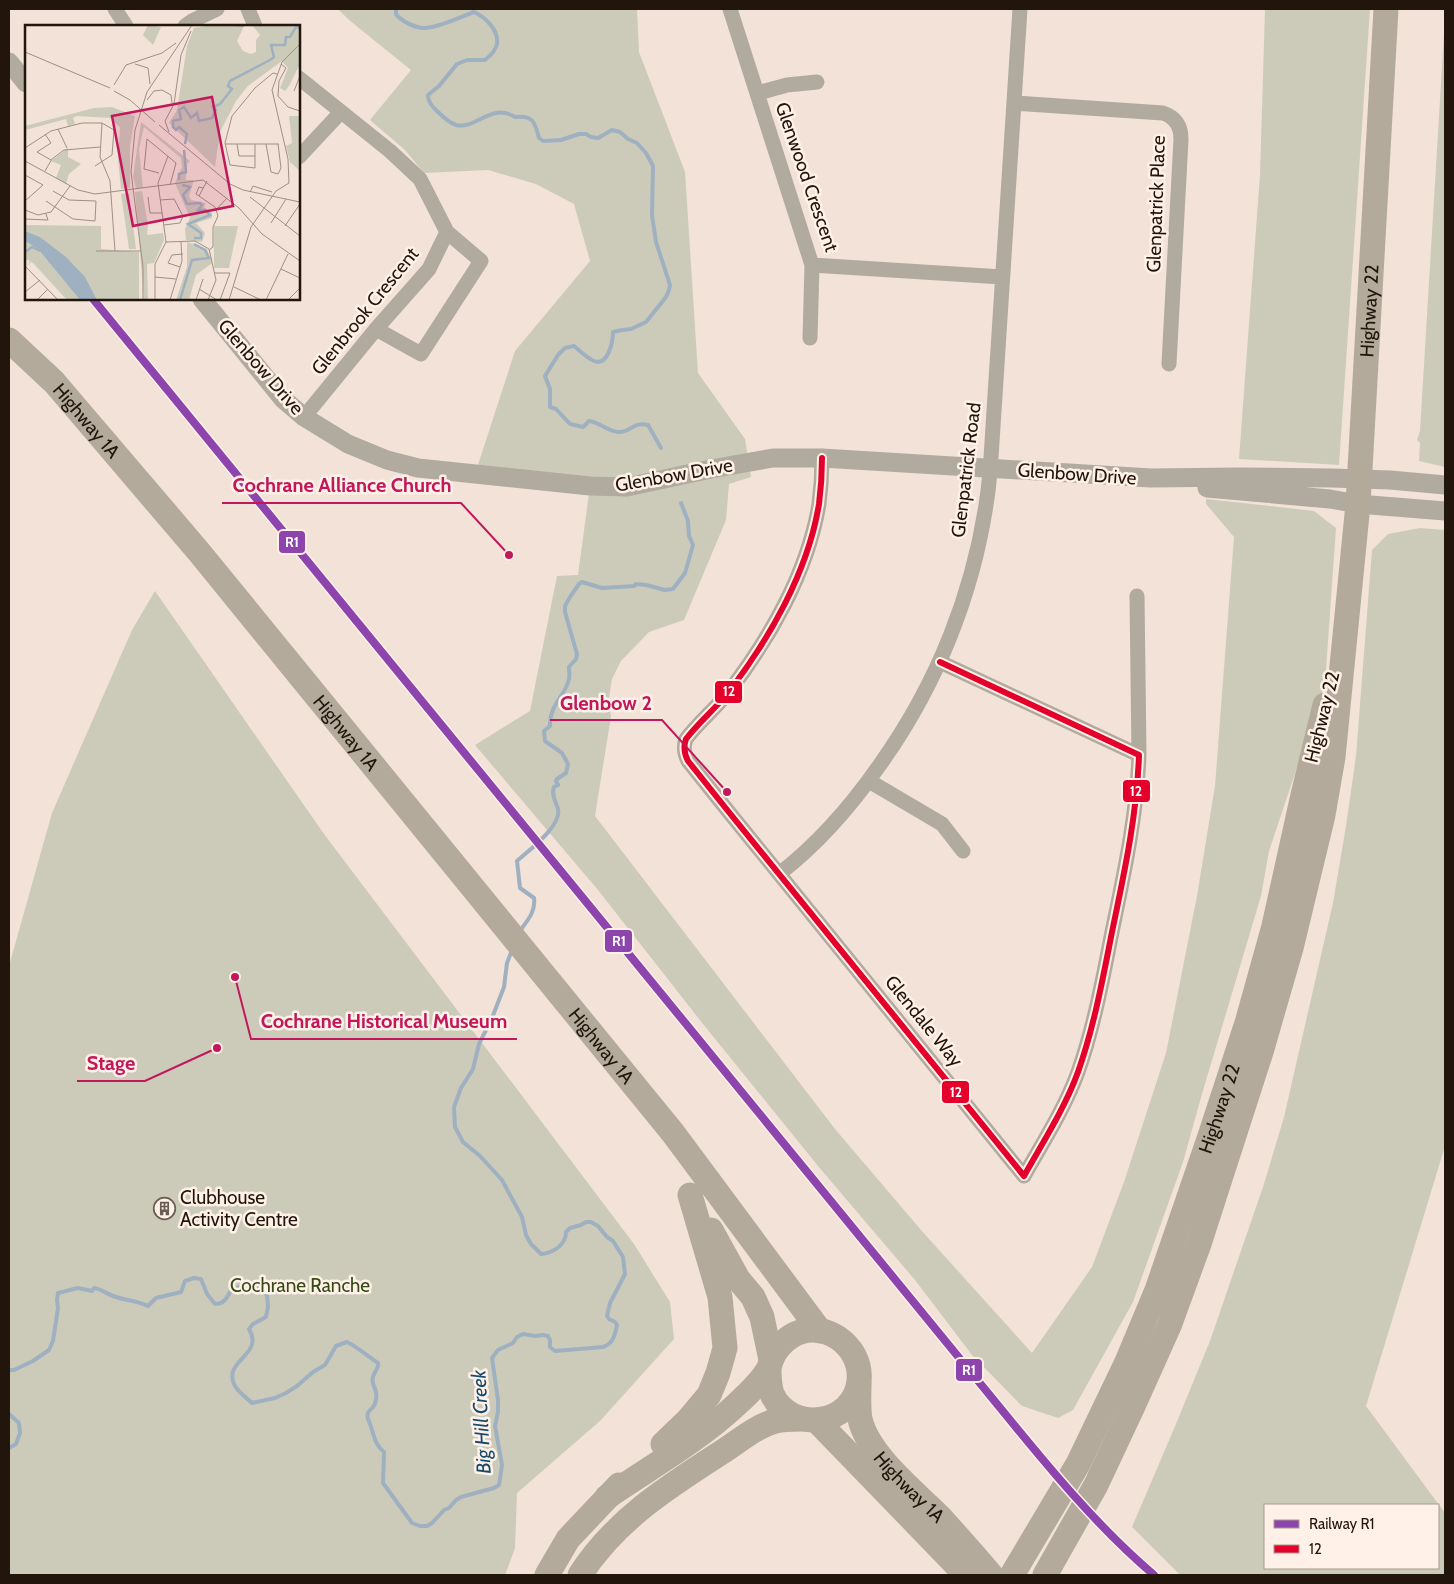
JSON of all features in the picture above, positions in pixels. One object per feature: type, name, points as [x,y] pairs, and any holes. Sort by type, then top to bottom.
[{"type":"main road","name":"Highway 22","points":[[1045,1575],[1096,1485],[1169,1326],[1199,1244],[1261,1052],[1291,948],[1323,815],[1329,776],[1358,504],[1386,9]]},
{"type":"main road","name":"Highway 1A","points":[[9,340],[54,382],[175,522],[673,1133],[820,1331]]},
{"type":"main road","name":"Highway 22","points":[[1012,1575],[1078,1464],[1126,1364],[1157,1290],[1247,1023],[1274,926],[1303,795],[1347,613]]},
{"type":"main road","name":"Highway 1A","points":[[673,1133],[690,1195],[738,1279],[753,1297],[762,1317],[768,1338],[770,1364]]},
{"type":"main road","points":[[547,1575],[568,1539],[607,1497],[688,1420],[709,1395],[718,1373],[725,1348],[720,1297],[690,1195]]},
{"type":"main road","points":[[580,1575],[592,1556],[612,1534],[652,1499],[758,1428],[775,1421],[832,1417],[845,1409],[854,1397],[859,1382],[859,1368],[854,1354],[845,1343],[833,1335],[820,1331],[804,1331],[790,1337],[779,1346],[770,1364],[752,1389],[735,1406],[701,1433],[607,1497]]},
{"type":"main road","points":[[770,1364],[769,1381],[772,1394],[779,1405],[789,1414],[809,1420]]},
{"type":"main road","name":"Highway 1A","points":[[859,1382],[860,1419],[867,1436],[879,1455],[959,1537],[991,1575]]},
{"type":"main road","name":"Highway 1A","points":[[809,1420],[966,1575]]},
{"type":"street","points":[[115,9],[125,25]]},
{"type":"street","points":[[186,25],[217,9]]},
{"type":"street","points":[[248,9],[255,25]]},
{"type":"street","name":"Glenwood Crescent","points":[[730,9],[812,265],[1002,276]]},
{"type":"street","name":"Glenpatrick Road","points":[[779,874],[827,830],[853,801],[911,718],[940,662],[959,613],[970,577],[982,527],[990,468],[1020,9]]},
{"type":"street","points":[[9,62],[25,82]]},
{"type":"street","points":[[300,79],[420,179],[447,232],[481,261],[421,354],[376,329]]},
{"type":"street","points":[[758,93],[787,84],[817,82]]},
{"type":"street","name":"Glenpatrick Place","points":[[1014,103],[1156,112],[1168,115],[1176,121],[1181,136],[1169,364]]},
{"type":"street","points":[[300,156],[341,112]]},
{"type":"street","name":"Glenbrook Crescent","points":[[304,418],[376,329],[430,268],[447,232]]},
{"type":"street","points":[[810,338],[812,265]]},
{"type":"street","name":"Glenbow Drive","points":[[203,300],[283,398],[304,418],[348,444],[387,460],[418,468],[590,486],[627,487],[773,458],[822,458],[1151,478],[1238,477],[1390,480],[1445,486]]},
{"type":"street","name":"Glendale Way","points":[[822,458],[819,505],[801,566],[786,600],[752,660],[725,696],[689,735],[684,744],[684,754],[1024,1176],[1072,1088],[1084,1054],[1099,993],[1124,871],[1137,792],[1139,756]]},
{"type":"street","name":"Glenbow Drive","points":[[1151,478],[1207,488],[1445,511]]},
{"type":"street","points":[[940,662],[1139,756],[1137,596]]},
{"type":"street","points":[[869,780],[942,824],[963,851]]},
{"type":"green space","points":[[338,9],[637,9],[639,52],[685,172],[698,373],[745,439],[751,477],[729,484],[726,520],[684,620],[649,632],[621,661],[612,679],[608,704],[611,716],[595,816],[835,1129],[921,1230],[1032,1353],[1092,1267],[1124,1182],[1166,1053],[1197,896],[1215,786],[1234,537],[1206,504],[1206,499],[1314,511],[1336,528],[1325,684],[1269,851],[1261,896],[1183,1162],[1133,1302],[1073,1410],[1058,1418],[1022,1406],[972,1355],[915,1280],[818,1166],[598,890],[475,745],[530,711],[557,576],[578,575],[590,486],[475,474],[515,351],[590,261],[574,204],[536,184],[488,170],[424,173],[405,150],[370,120],[411,70]]},
{"type":"green space","points":[[1265,9],[1370,9],[1339,465],[1239,459],[1260,175]]},
{"type":"green space","points":[[1445,17],[1445,467],[1419,461],[1420,443],[1417,440],[1420,431]]},
{"type":"green space","points":[[1420,528],[1445,530],[1445,1146],[1366,1406],[1438,1504],[1264,1504],[1264,1569],[1439,1569],[1439,1505],[1445,1513],[1445,1575],[1180,1575],[1132,1527],[1210,1341],[1264,1184],[1284,1117],[1333,903],[1346,826],[1356,756],[1372,550],[1388,534]]},
{"type":"green space","name":"Cochrane Ranche","points":[[155,591],[324,834],[634,1244],[670,1302],[674,1339],[600,1421],[517,1493],[515,1548],[505,1575],[9,1575],[9,966],[52,813],[132,630]]},
{"type":"waterway","name":"Big Hill Creek","points":[[396,9],[398,17],[417,27],[430,28],[474,12],[483,17],[494,29],[497,44],[492,53],[485,60],[467,60],[457,64],[439,86],[428,95],[432,106],[451,123],[456,125],[470,124],[491,114],[506,113],[515,117],[526,117],[532,121],[539,138],[543,141],[561,140],[579,134],[598,138],[612,130],[620,132],[628,139],[637,143],[646,153],[653,166],[652,215],[656,242],[670,285],[666,297],[646,322],[631,329],[613,332],[609,352],[603,360],[599,362],[594,361],[574,346],[565,348],[558,355],[545,376],[550,389],[550,407],[556,409],[570,424],[583,427],[589,421],[619,432],[639,424],[648,425],[661,448]]},
{"type":"waterway","name":"Big Hill Creek","points":[[519,932],[534,908],[534,898],[520,888],[517,861],[536,845],[555,823],[558,809],[553,796],[553,790],[558,785],[557,779],[566,773],[568,764],[562,753],[545,741],[544,731],[550,726],[552,712],[565,690],[569,677],[569,667],[576,659],[577,654],[565,606],[582,582],[602,588],[634,586],[636,584],[665,590],[673,589],[685,573],[693,545],[689,536],[688,521],[681,503]]},
{"type":"waterway","name":"Big Hill Creek","points":[[9,1370],[14,1370],[33,1361],[49,1350],[53,1341],[58,1308],[58,1293],[78,1288],[92,1291],[94,1288],[113,1296],[148,1306],[156,1298],[181,1292],[185,1281],[194,1278],[201,1279],[207,1294],[215,1304],[218,1304],[227,1298],[231,1290],[240,1287],[245,1282],[249,1282],[253,1287],[259,1288],[267,1295],[268,1307],[266,1317],[253,1324],[249,1329],[252,1346],[237,1364],[232,1377],[237,1389],[252,1403],[275,1398],[297,1386],[313,1372],[325,1365],[336,1346],[347,1342],[378,1363],[373,1379],[376,1400],[374,1406],[368,1412],[367,1418],[376,1442],[384,1452],[383,1483],[412,1523],[427,1526],[461,1497],[499,1485],[502,1465],[495,1426],[498,1400],[492,1358],[498,1350],[513,1343],[517,1337],[523,1334],[548,1336],[550,1347],[555,1351],[606,1346],[613,1339],[617,1325],[607,1316],[610,1303],[625,1274],[623,1257],[613,1241],[598,1226],[591,1222],[570,1228],[566,1232],[564,1241],[558,1247],[550,1252],[541,1254],[531,1244],[526,1235],[522,1217],[502,1180],[480,1156],[463,1142],[455,1127],[454,1107],[461,1088],[473,1069],[479,1044],[504,987],[507,963],[512,950]]},
{"type":"waterway","name":"Big Hill Creek","points":[[9,1414],[19,1423],[20,1433],[16,1444],[9,1448]]},
{"type":"rail line","name":"R1","points":[[94,300],[1038,1454],[1105,1529],[1154,1575]]},
{"type":"transit line","name":"12","points":[[822,458],[820,498],[814,529],[806,555],[785,604],[743,673],[722,700],[686,739],[684,745],[685,753],[688,761],[728,811],[1024,1176],[1067,1099],[1089,1038],[1102,985],[1129,844],[1136,800],[1139,755],[940,662]]},
{"type":"place","name":"Cochrane Alliance Church","points":[[509,555]]},
{"type":"place","name":"Glenbow 2","points":[[727,792]]},
{"type":"place","name":"Cochrane Historical Museum","points":[[235,977]]},
{"type":"place","name":"Stage","points":[[217,1048]]},
{"type":"place","name":"Clubhouse Activity Centre","points":[[164,1208]]}]
